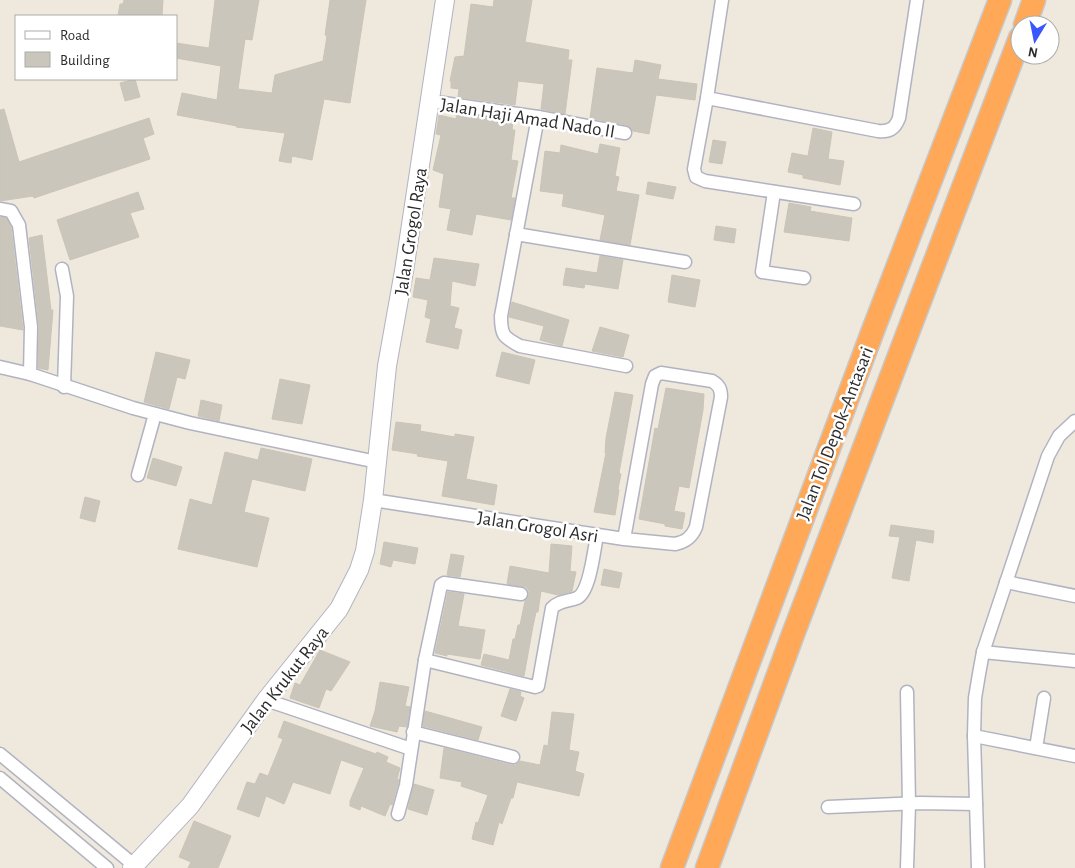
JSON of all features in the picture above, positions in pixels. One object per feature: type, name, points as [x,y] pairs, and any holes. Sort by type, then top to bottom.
[{"type":"highway","name":"Jalan Tol Depok–Antasari","points":[[672,868],[872,333],[1000,0]]},
{"type":"highway","points":[[1029,15],[1034,0]]},
{"type":"highway","name":"Jalan Tol Depok–Antasari","points":[[707,868],[809,592],[1010,64]]},
{"type":"street","name":"Jalan Grogol Raya","points":[[377,462],[388,366],[445,0]]},
{"type":"street","points":[[722,0],[694,169],[696,177],[705,181],[854,204]]},
{"type":"street","points":[[707,98],[878,131],[892,129],[900,118],[918,0]]},
{"type":"street","name":"Jalan Haji Amad Nado II","points":[[430,101],[625,132]]},
{"type":"street","points":[[538,117],[501,316],[501,331],[508,340],[520,346],[626,366]]},
{"type":"street","points":[[774,192],[762,272],[804,278]]},
{"type":"street","points":[[0,209],[11,211],[19,225],[31,327],[30,374]]},
{"type":"street","points":[[516,234],[685,262]]},
{"type":"street","points":[[62,268],[67,296],[64,386]]},
{"type":"street","points":[[0,367],[30,374],[155,414],[190,423],[377,462]]},
{"type":"street","name":"Jalan Grogol Asri","points":[[373,500],[624,540],[682,543],[693,533],[696,527],[721,397],[721,390],[712,380],[660,373],[656,376],[652,384],[624,540]]},
{"type":"street","points":[[138,475],[155,414]]},
{"type":"street","points":[[978,868],[974,736],[975,698],[983,652],[1048,456],[1060,436],[1075,421]]},
{"type":"street","name":"Jalan Krukut Raya","points":[[133,867],[190,806],[266,700],[339,609],[359,570],[365,551],[377,462]]},
{"type":"street","points":[[425,660],[537,687],[552,608],[557,604],[577,598],[584,592],[597,535]]},
{"type":"street","points":[[398,814],[406,785],[425,660],[439,590],[444,582],[521,594]]},
{"type":"street","points":[[1006,582],[1075,596]]},
{"type":"street","points":[[983,652],[1075,661]]},
{"type":"street","points":[[907,692],[910,804],[907,868]]},
{"type":"street","points":[[1036,748],[1044,698]]},
{"type":"street","points":[[266,700],[411,749]]},
{"type":"street","points":[[413,732],[512,757]]},
{"type":"street","points":[[974,736],[1075,756]]},
{"type":"street","points":[[0,754],[133,867]]},
{"type":"street","points":[[0,778],[107,868]]},
{"type":"street","points":[[828,807],[976,804]]},
{"type":"building","points":[[124,0],[163,0],[162,15],[118,15],[120,4],[123,4]]},
{"type":"building","points":[[215,0],[259,0],[252,40],[245,39],[238,89],[272,93],[275,75],[323,61],[330,0],[366,0],[350,103],[324,99],[312,160],[292,156],[291,163],[279,161],[285,133],[236,127],[177,115],[182,93],[217,100],[221,66],[178,58],[178,43],[209,48]]},
{"type":"building","points":[[494,0],[532,0],[525,42],[569,50],[568,60],[572,60],[565,114],[541,109],[544,84],[518,81],[515,105],[458,97],[459,89],[451,88],[450,81],[455,57],[464,56],[471,4],[493,7]]},
{"type":"building","points":[[635,60],[661,65],[658,79],[697,84],[695,100],[656,95],[649,134],[633,131],[626,125],[590,118],[597,68],[633,73]]},
{"type":"building","points":[[135,80],[140,97],[125,101],[120,83]]},
{"type":"building","points":[[4,109],[19,162],[149,118],[154,134],[143,138],[150,159],[34,198],[33,196],[0,201],[0,110]]},
{"type":"building","points":[[457,113],[513,121],[512,130],[515,130],[511,160],[518,161],[511,198],[515,198],[511,220],[476,214],[472,235],[447,230],[451,209],[439,207],[444,174],[433,170],[441,135],[436,134],[439,115],[456,119]]},
{"type":"building","points":[[813,128],[832,132],[828,159],[844,161],[840,185],[803,178],[803,175],[788,172],[792,153],[808,156]]},
{"type":"building","points":[[713,140],[726,142],[722,164],[709,162]]},
{"type":"building","points":[[600,144],[620,148],[615,176],[619,177],[616,191],[639,195],[630,245],[600,240],[605,215],[562,206],[564,194],[540,191],[545,151],[560,153],[561,145],[598,154]]},
{"type":"building","points":[[648,182],[676,187],[673,199],[646,194]]},
{"type":"building","points":[[138,192],[144,209],[130,213],[139,237],[70,260],[57,220]]},
{"type":"building","points":[[789,203],[811,207],[810,211],[852,218],[849,241],[784,232]]},
{"type":"building","points":[[0,217],[6,218],[11,227],[23,330],[0,326]]},
{"type":"building","points":[[716,226],[736,229],[734,243],[714,240]]},
{"type":"building","points":[[42,235],[51,310],[53,310],[48,370],[38,368],[39,326],[29,238]]},
{"type":"building","points":[[600,256],[623,260],[618,289],[585,284],[584,288],[563,285],[566,268],[597,273]]},
{"type":"building","points":[[434,258],[479,264],[475,286],[452,281],[450,306],[459,308],[454,328],[462,330],[458,349],[426,342],[431,319],[425,317],[428,300],[413,297],[416,278],[430,280]]},
{"type":"building","points":[[672,275],[700,280],[695,307],[668,302]]},
{"type":"building","points":[[512,302],[569,320],[562,346],[540,340],[544,326],[509,317]]},
{"type":"building","points":[[600,327],[629,335],[623,357],[592,351]]},
{"type":"building","points":[[156,352],[190,360],[185,379],[177,377],[169,409],[144,402]]},
{"type":"building","points":[[502,352],[535,360],[529,384],[496,376]]},
{"type":"building","points":[[280,379],[310,385],[302,424],[272,419]]},
{"type":"building","points":[[666,388],[704,394],[703,410],[689,488],[679,486],[674,511],[685,513],[682,529],[639,519],[655,428],[658,429]]},
{"type":"building","points":[[615,392],[633,395],[619,473],[621,474],[615,515],[594,512],[606,453],[606,438]]},
{"type":"building","points":[[201,400],[222,405],[219,421],[198,416]]},
{"type":"building","points":[[396,422],[421,425],[420,431],[455,437],[455,434],[474,437],[466,479],[497,485],[494,505],[442,496],[448,461],[392,450]]},
{"type":"building","points":[[261,448],[312,459],[305,491],[252,479],[244,512],[269,518],[257,567],[178,549],[190,499],[212,505],[225,452],[258,460]]},
{"type":"building","points":[[153,458],[182,467],[176,486],[147,478]]},
{"type":"building","points":[[85,497],[100,501],[95,522],[80,518]]},
{"type":"building","points":[[891,525],[934,531],[933,543],[916,540],[909,581],[892,578],[900,537],[889,536]]},
{"type":"building","points":[[384,542],[418,548],[415,564],[393,560],[391,567],[380,564]]},
{"type":"building","points":[[551,544],[572,546],[570,571],[576,572],[572,591],[558,595],[541,591],[524,676],[481,665],[484,654],[509,660],[513,639],[515,639],[518,625],[520,625],[525,601],[529,596],[529,591],[526,587],[507,584],[510,566],[549,573]]},
{"type":"building","points":[[451,554],[464,556],[460,577],[447,575]]},
{"type":"building","points":[[604,569],[622,573],[619,588],[601,585]]},
{"type":"building","points":[[448,592],[464,594],[458,626],[485,630],[480,659],[435,653]]},
{"type":"building","points":[[320,650],[350,662],[331,691],[326,689],[319,708],[290,698],[295,683],[300,685]]},
{"type":"building","points":[[380,682],[409,687],[405,706],[410,707],[407,727],[399,726],[397,732],[370,726],[375,711]]},
{"type":"building","points":[[510,689],[521,692],[520,696],[524,698],[516,721],[501,716]]},
{"type":"building","points":[[425,711],[482,727],[478,740],[423,726]]},
{"type":"building","points":[[552,712],[574,714],[569,750],[579,752],[575,771],[584,774],[579,796],[517,782],[513,798],[511,798],[502,824],[499,822],[493,845],[472,839],[476,822],[478,823],[488,795],[461,786],[462,782],[440,778],[444,748],[511,765],[516,765],[520,761],[540,765],[544,745],[548,746]]},
{"type":"building","points":[[284,721],[376,754],[377,752],[388,757],[386,762],[400,768],[397,779],[399,780],[392,805],[390,804],[385,816],[361,806],[360,810],[350,806],[350,801],[364,768],[341,760],[330,794],[293,782],[284,804],[266,796],[259,817],[237,809],[247,782],[255,784],[260,773],[268,776],[283,739],[278,737]]},
{"type":"building","points":[[414,784],[434,790],[427,815],[408,809]]},
{"type":"building","points":[[194,821],[231,836],[218,868],[188,868],[191,862],[179,857]]}]
